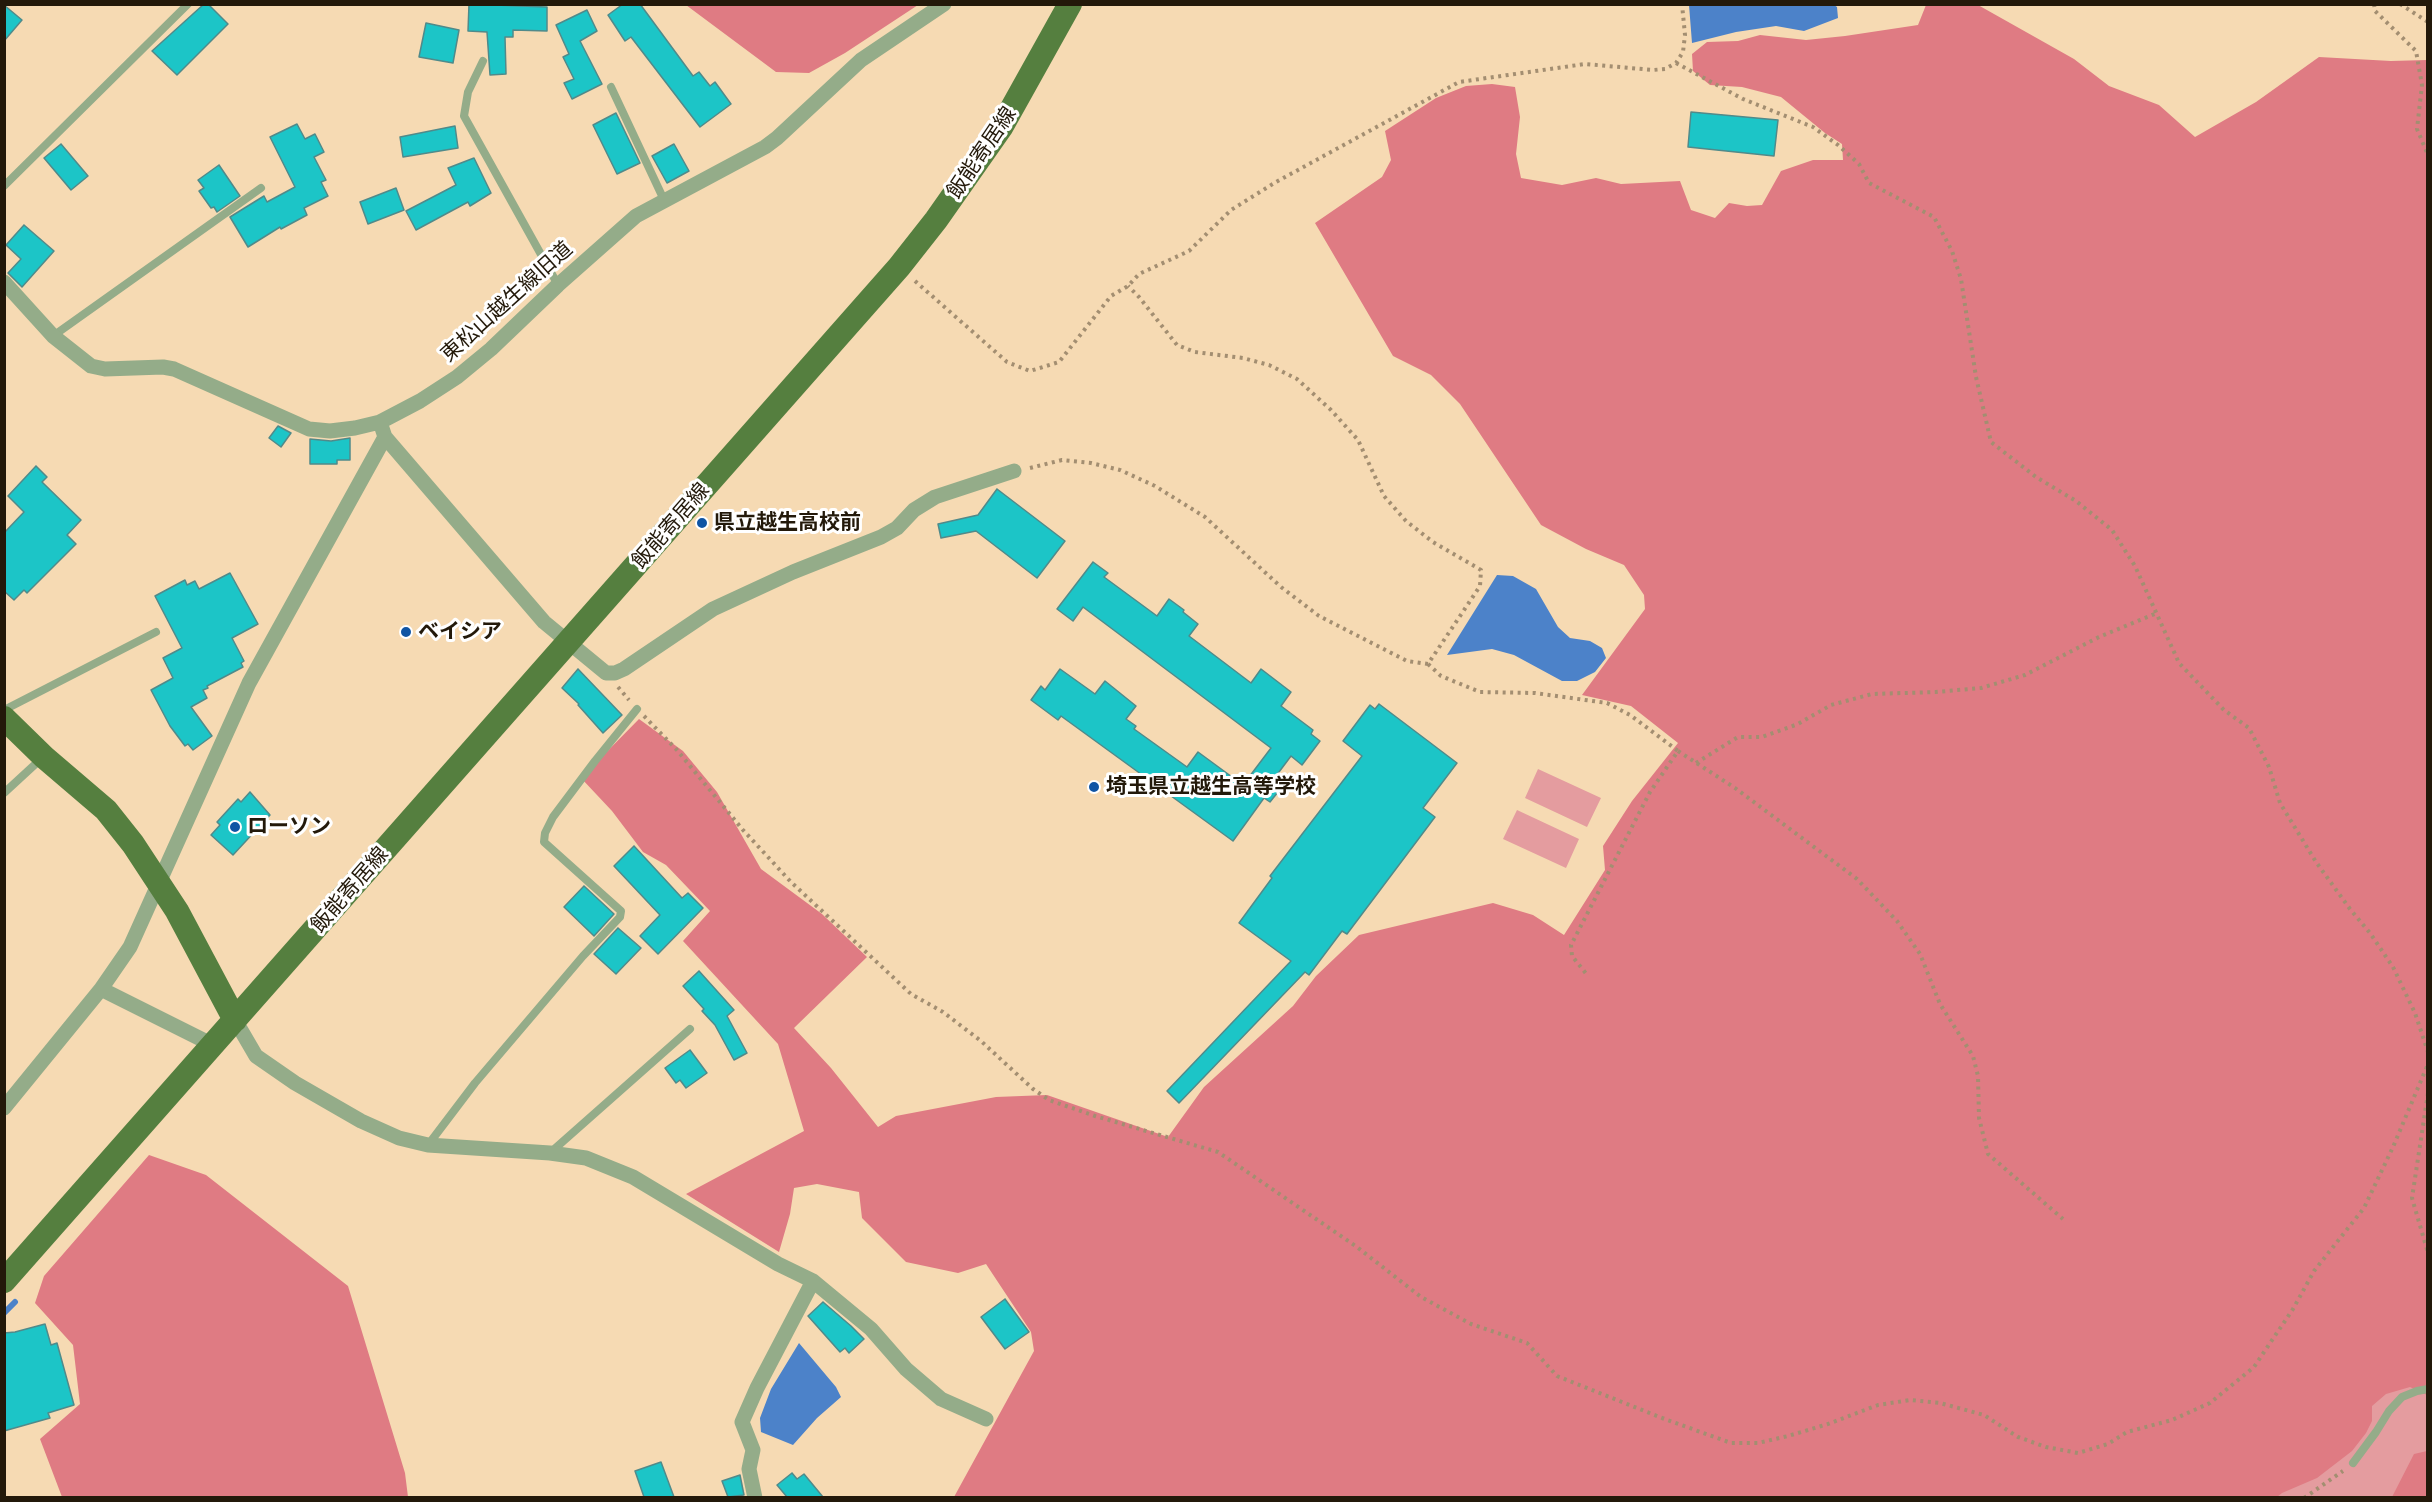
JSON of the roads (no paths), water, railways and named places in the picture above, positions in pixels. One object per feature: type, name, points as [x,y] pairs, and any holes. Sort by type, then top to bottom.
[{"type":"main road","name":"飯能寄居線","points":[[4,1281],[899,267],[936,220],[1002,126],[1070,4]]},
{"type":"main road","points":[[4,718],[44,757],[106,810],[160,882],[235,1020]]},
{"type":"street","name":"東松山越生線旧道","points":[[4,282],[53,336],[76,357],[91,366],[105,369],[163,367],[174,369],[309,429],[330,431],[380,422],[420,401],[457,377],[491,349],[558,285],[636,216],[777,138],[861,60],[944,4]]},
{"type":"street","points":[[380,422],[385,437],[544,622],[606,673],[615,673],[624,669],[713,609],[793,572],[881,537],[897,528],[914,510],[935,497],[1014,471]]},
{"type":"street","points":[[4,1108],[101,989],[130,947],[249,684],[385,437]]},
{"type":"street","points":[[101,989],[213,1045]]},
{"type":"street","points":[[235,1020],[256,1056],[295,1083],[362,1121],[399,1138],[428,1145],[550,1153],[586,1158],[633,1177],[778,1264],[813,1281],[871,1329],[906,1370],[941,1399],[986,1419]]},
{"type":"street","points":[[757,1496],[749,1469],[753,1450],[742,1422],[757,1388],[813,1281]]},
{"type":"lane","points":[[4,186],[188,4]]},
{"type":"lane","points":[[483,61],[468,92],[464,116],[558,285]]},
{"type":"lane","points":[[611,87],[664,200]]},
{"type":"lane","points":[[53,336],[261,188]]},
{"type":"lane","points":[[4,710],[156,632]]},
{"type":"lane","points":[[428,1145],[475,1083],[583,956],[620,917],[621,911],[544,842],[545,832],[553,817],[637,709]]},
{"type":"lane","points":[[4,793],[44,757]]},
{"type":"lane","points":[[550,1153],[690,1029]]},
{"type":"lane","points":[[2353,1463],[2389,1411],[2402,1397],[2427,1389]]},
{"type":"water","points":[[1689,5],[1834,5],[1837,7],[1838,18],[1804,31],[1776,26],[1736,32],[1692,43]]},
{"type":"water","points":[[1497,575],[1513,576],[1536,589],[1558,627],[1570,638],[1590,641],[1602,648],[1606,658],[1595,672],[1577,681],[1562,681],[1514,655],[1492,649],[1447,655]]},
{"type":"water","points":[[799,1343],[836,1387],[841,1397],[817,1418],[793,1445],[761,1432],[760,1418],[771,1389]]},
{"type":"waterway","points":[[4,1313],[15,1302]]},
{"type":"place","name":"県立越生高校前","points":[[702,523]]},
{"type":"place","name":"ベイシア","points":[[406,632]]},
{"type":"place","name":"埼玉県立越生高等学校","points":[[1094,787]]},
{"type":"place","name":"ローソン","points":[[235,827]]}]
